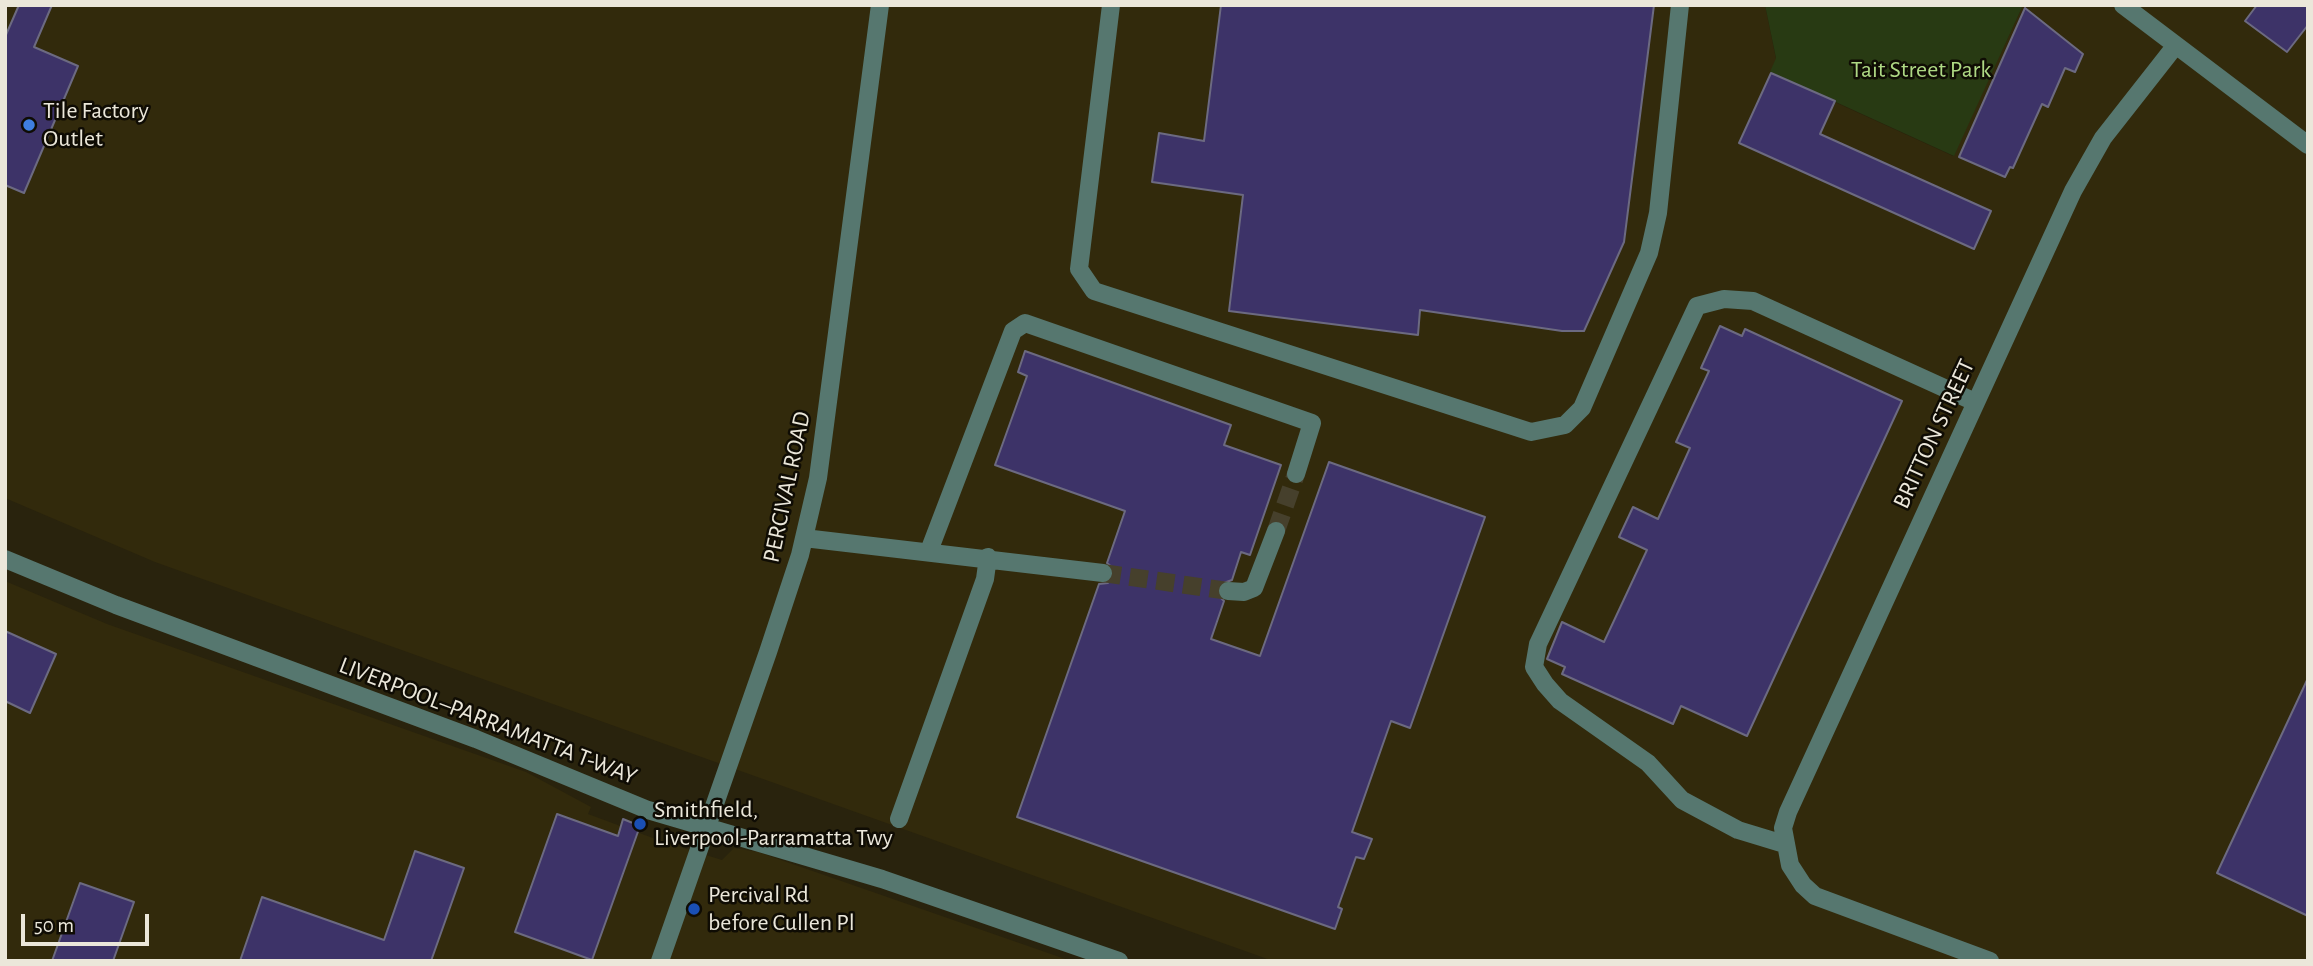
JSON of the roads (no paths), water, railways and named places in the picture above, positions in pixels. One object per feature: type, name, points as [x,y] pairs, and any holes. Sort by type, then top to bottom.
[{"type":"street","name":"PERCIVAL ROAD","points":[[660,961],[768,652],[804,538],[818,478],[880,5]]},
{"type":"street","points":[[1111,5],[1079,269],[1094,291],[1531,432],[1565,425],[1582,408],[1649,253],[1658,213],[1681,5]]},
{"type":"street","points":[[2123,5],[2308,145]]},
{"type":"street","name":"BRITTON STREET","points":[[1990,961],[1831,904],[1803,885],[1786,866],[1783,828],[1975,402],[2086,165],[2176,45]]},
{"type":"street","points":[[1784,844],[1738,830],[1682,800],[1648,763],[1560,701],[1534,667],[1538,644],[1697,306],[1724,299],[1753,301],[1975,402]]},
{"type":"street","points":[[929,551],[1013,331],[1025,323],[1312,423],[1296,474]]},
{"type":"street","points":[[1228,590],[1244,592],[1254,588],[1276,531]]},
{"type":"street","points":[[804,538],[988,557],[1103,573]]},
{"type":"street","points":[[899,819],[985,579],[988,557]]},
{"type":"street","name":"LIVERPOOL–PARRAMATTA T-WAY","points":[[5,559],[116,605],[476,738],[648,810],[881,879],[1119,961]]},
{"type":"tunnel","points":[[1276,531],[1296,474]]},
{"type":"tunnel","points":[[1103,573],[1228,591]]},
{"type":"place","name":"Tile Factory Outlet","points":[[29,125]]},
{"type":"place","name":"Smithfield, Liverpool-Parramatta Twy","points":[[640,824]]},
{"type":"place","name":"Percival Rd before Cullen Pl","points":[[694,909]]},
{"type":"park label","name":"Tait Street Park","points":[[1921,70]]}]
